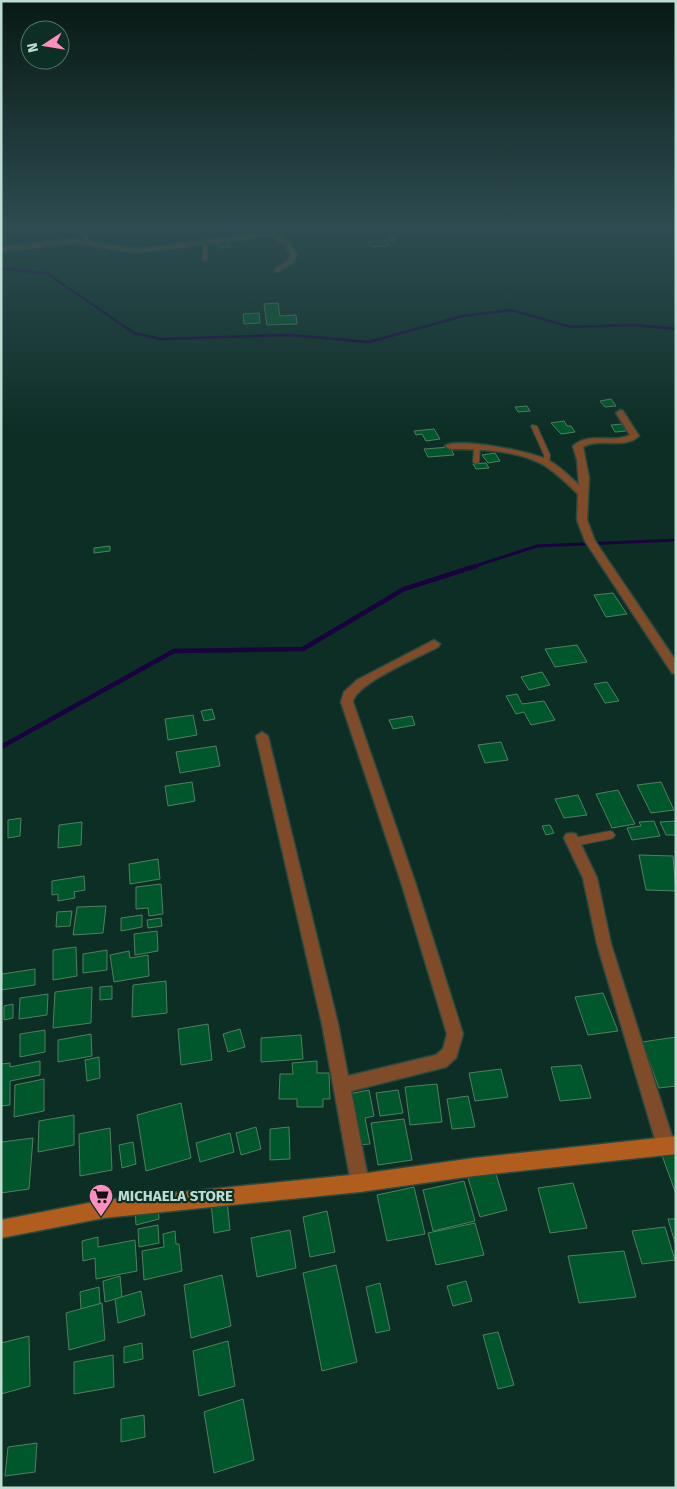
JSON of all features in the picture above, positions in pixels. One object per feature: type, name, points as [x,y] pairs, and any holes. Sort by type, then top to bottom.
[{"type":"street","points":[[620,413],[635,436],[626,440],[588,442],[578,446],[582,460],[584,494],[582,520],[590,541],[676,670]]},
{"type":"street","points":[[450,446],[476,447],[538,459],[584,494]]},
{"type":"street","points":[[341,1085],[440,1062],[450,1053],[455,1034],[408,882],[347,702],[348,695],[361,683],[434,644]]},
{"type":"street","points":[[262,736],[330,1024],[360,1183]]},
{"type":"street","points":[[1,1229],[104,1209],[360,1183],[474,1167],[671,1145],[604,944],[590,878],[572,840]]},
{"type":"lane","points":[[534,426],[547,455],[547,464]]},
{"type":"lane","points":[[476,447],[476,462]]},
{"type":"lane","points":[[572,840],[610,835]]},
{"type":"building","points":[[278,303],[280,316],[296,315],[297,324],[267,325],[264,304]]},
{"type":"building","points":[[259,313],[260,323],[244,324],[243,314]]},
{"type":"building","points":[[611,399],[616,406],[605,407],[600,401]]},
{"type":"building","points":[[527,406],[530,411],[518,412],[515,407]]},
{"type":"building","points":[[564,421],[575,432],[561,434],[551,423]]},
{"type":"building","points":[[622,424],[626,431],[615,432],[611,425]]},
{"type":"building","points":[[434,429],[440,439],[426,441],[422,434],[416,435],[414,431]]},
{"type":"building","points":[[450,447],[454,455],[428,457],[424,449]]},
{"type":"building","points":[[495,453],[500,461],[488,463],[482,455]]},
{"type":"building","points":[[486,463],[489,468],[476,469],[473,464]]},
{"type":"building","points":[[110,546],[110,551],[94,553],[94,548]]},
{"type":"building","points":[[613,593],[627,614],[606,617],[594,595]]},
{"type":"building","points":[[577,645],[587,662],[555,667],[545,649]]},
{"type":"building","points":[[542,672],[550,685],[529,690],[521,677]]},
{"type":"building","points":[[607,682],[619,701],[605,703],[594,684]]},
{"type":"building","points":[[517,694],[522,704],[544,701],[555,720],[531,725],[524,712],[516,714],[506,696]]},
{"type":"building","points":[[212,709],[215,719],[204,721],[201,711]]},
{"type":"building","points":[[193,715],[197,735],[168,740],[165,719]]},
{"type":"building","points":[[412,716],[415,725],[393,729],[389,720]]},
{"type":"building","points":[[501,742],[508,760],[485,763],[478,745]]},
{"type":"building","points":[[216,746],[220,766],[180,773],[176,752]]},
{"type":"building","points":[[192,782],[195,801],[168,806],[165,786]]},
{"type":"building","points":[[661,782],[674,810],[651,813],[637,785]]},
{"type":"building","points":[[618,790],[635,824],[612,828],[596,794]]},
{"type":"building","points":[[578,795],[587,815],[564,818],[555,799]]},
{"type":"building","points":[[21,818],[20,836],[8,838],[8,820]]},
{"type":"building","points":[[654,821],[660,836],[632,840],[627,828],[641,826],[639,822]]},
{"type":"building","points":[[676,821],[676,835],[666,835],[660,822]]},
{"type":"building","points":[[82,822],[81,845],[58,848],[59,825]]},
{"type":"building","points":[[550,825],[554,833],[546,835],[542,826]]},
{"type":"building","points":[[639,855],[673,856],[676,891],[646,890]]},
{"type":"building","points":[[158,859],[160,879],[130,884],[129,864]]},
{"type":"building","points":[[84,876],[85,890],[74,892],[75,898],[58,901],[58,894],[52,895],[52,881]]},
{"type":"building","points":[[161,884],[163,914],[149,916],[148,908],[136,909],[136,887]]},
{"type":"building","points":[[106,906],[103,933],[73,935],[77,907]]},
{"type":"building","points":[[72,911],[70,926],[56,927],[57,912]]},
{"type":"building","points":[[142,915],[142,927],[121,931],[121,918]]},
{"type":"building","points":[[161,918],[162,926],[148,928],[147,920]]},
{"type":"building","points":[[157,931],[158,951],[135,955],[134,934]]},
{"type":"building","points":[[76,947],[77,976],[53,980],[53,950]]},
{"type":"building","points":[[107,950],[107,970],[83,973],[83,954]]},
{"type":"building","points":[[129,951],[130,958],[148,955],[149,976],[114,982],[110,955]]},
{"type":"building","points":[[35,969],[35,985],[1,990],[2,974]]},
{"type":"building","points":[[166,981],[167,1013],[132,1017],[133,985]]},
{"type":"building","points":[[112,986],[112,999],[100,1000],[100,987]]},
{"type":"building","points":[[92,987],[91,1023],[53,1028],[55,992]]},
{"type":"building","points":[[603,993],[618,1031],[588,1035],[575,997]]},
{"type":"building","points":[[48,994],[47,1015],[19,1019],[20,998]]},
{"type":"building","points":[[13,1004],[13,1018],[4,1020],[4,1006]]},
{"type":"building","points":[[208,1024],[212,1060],[181,1065],[178,1029]]},
{"type":"building","points":[[240,1029],[245,1047],[228,1052],[223,1034]]},
{"type":"building","points":[[45,1030],[45,1052],[20,1057],[20,1034]]},
{"type":"building","points":[[91,1034],[92,1056],[58,1062],[58,1040]]},
{"type":"building","points":[[301,1035],[303,1059],[261,1062],[261,1038]]},
{"type":"building","points":[[676,1037],[676,1086],[659,1088],[642,1042]]},
{"type":"building","points":[[99,1057],[100,1078],[87,1081],[85,1060]]},
{"type":"building","points":[[40,1061],[40,1075],[10,1081],[10,1105],[1,1106],[1,1064],[10,1063],[10,1067]]},
{"type":"building","points":[[317,1061],[317,1073],[329,1073],[330,1099],[323,1099],[323,1107],[297,1107],[297,1099],[279,1099],[280,1074],[293,1074],[292,1063]]},
{"type":"building","points":[[581,1065],[591,1098],[560,1101],[551,1067]]},
{"type":"building","points":[[501,1069],[508,1097],[475,1101],[469,1073]]},
{"type":"building","points":[[44,1079],[44,1111],[14,1117],[15,1085]]},
{"type":"building","points":[[437,1084],[442,1122],[410,1125],[405,1087]]},
{"type":"building","points":[[369,1090],[374,1116],[365,1118],[370,1144],[358,1145],[349,1094]]},
{"type":"building","points":[[398,1090],[403,1113],[380,1116],[376,1093]]},
{"type":"building","points":[[468,1096],[475,1127],[452,1129],[447,1099]]},
{"type":"building","points":[[181,1103],[191,1158],[146,1171],[137,1115]]},
{"type":"building","points":[[74,1115],[74,1145],[38,1152],[39,1121]]},
{"type":"building","points":[[404,1119],[412,1160],[378,1165],[371,1123]]},
{"type":"building","points":[[256,1127],[261,1149],[241,1155],[236,1133]]},
{"type":"building","points":[[289,1127],[290,1159],[270,1160],[270,1129]]},
{"type":"building","points":[[110,1128],[112,1170],[80,1176],[79,1134]]},
{"type":"building","points":[[230,1133],[234,1152],[200,1162],[196,1143]]},
{"type":"building","points":[[33,1138],[29,1189],[1,1193],[1,1142]]},
{"type":"building","points":[[133,1142],[136,1164],[122,1168],[119,1145]]},
{"type":"building","points":[[676,1148],[676,1194],[660,1150]]},
{"type":"building","points":[[495,1171],[507,1210],[480,1217],[468,1178]]},
{"type":"building","points":[[464,1181],[475,1221],[433,1231],[423,1190]]},
{"type":"building","points":[[573,1183],[587,1228],[550,1233],[538,1188]]},
{"type":"building","points":[[414,1187],[425,1234],[387,1241],[377,1195]]},
{"type":"building","points":[[227,1200],[230,1230],[214,1233],[211,1203]]},
{"type":"building","points":[[158,1204],[159,1219],[136,1225],[135,1210]]},
{"type":"building","points":[[327,1211],[335,1252],[310,1257],[303,1217]]},
{"type":"building","points":[[668,1219],[676,1219],[676,1246]]},
{"type":"building","points":[[475,1223],[484,1255],[436,1265],[428,1233]]},
{"type":"building","points":[[158,1225],[159,1243],[139,1247],[138,1229]]},
{"type":"building","points":[[665,1227],[675,1260],[642,1264],[632,1231]]},
{"type":"building","points":[[290,1230],[296,1268],[257,1277],[251,1238]]},
{"type":"building","points":[[175,1231],[176,1244],[179,1244],[182,1271],[144,1280],[142,1251],[164,1247],[163,1234]]},
{"type":"building","points":[[98,1237],[98,1247],[135,1240],[137,1271],[96,1279],[95,1258],[83,1261],[82,1241]]},
{"type":"building","points":[[624,1251],[636,1297],[579,1303],[568,1256]]},
{"type":"building","points":[[336,1265],[357,1362],[322,1371],[303,1273]]},
{"type":"building","points":[[222,1275],[231,1326],[191,1338],[184,1285]]},
{"type":"building","points":[[120,1276],[122,1297],[105,1302],[103,1281]]},
{"type":"building","points":[[466,1281],[472,1301],[453,1306],[447,1286]]},
{"type":"building","points":[[380,1283],[390,1330],[376,1333],[366,1287]]},
{"type":"building","points":[[99,1287],[100,1304],[81,1309],[80,1292]]},
{"type":"building","points":[[141,1291],[145,1315],[118,1323],[115,1299]]},
{"type":"building","points":[[102,1303],[105,1340],[69,1350],[66,1313]]},
{"type":"building","points":[[498,1332],[514,1385],[498,1389],[483,1335]]},
{"type":"building","points":[[29,1336],[30,1386],[1,1394],[1,1343]]},
{"type":"building","points":[[228,1341],[235,1386],[199,1396],[193,1351]]},
{"type":"building","points":[[142,1343],[143,1359],[124,1363],[124,1347]]},
{"type":"building","points":[[113,1355],[114,1387],[74,1394],[74,1362]]},
{"type":"building","points":[[243,1399],[254,1460],[214,1473],[204,1412]]},
{"type":"building","points":[[144,1415],[145,1437],[121,1442],[121,1419]]},
{"type":"building","points":[[37,1443],[35,1472],[5,1476],[8,1447]]},
{"type":"waterway","points":[[82,297],[134,333],[161,339],[288,335],[369,342],[463,316],[511,310],[571,327],[635,325],[676,329]]},
{"type":"waterway","points":[[472,567],[537,546],[676,540]]},
{"type":"waterway","points":[[1,747],[174,651],[303,649],[404,589],[476,566]]},
{"type":"place","name":"MICHAELA STORE","points":[[101,1217]]}]
